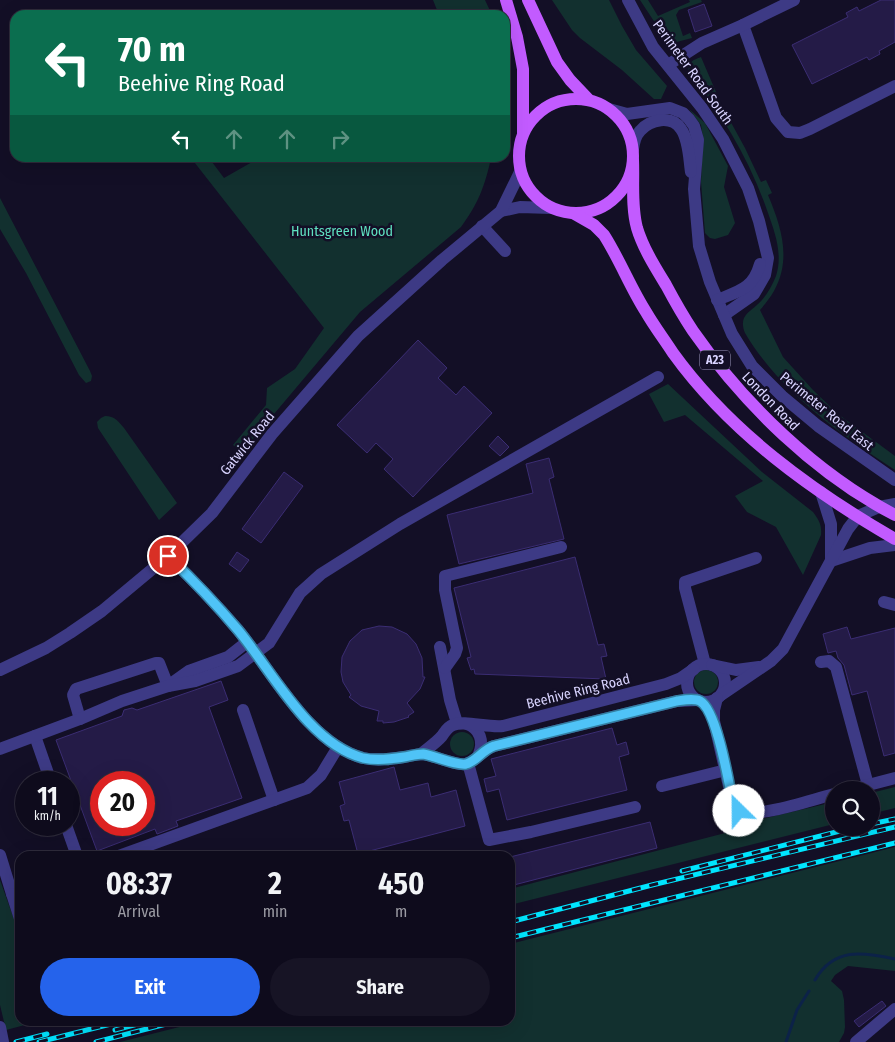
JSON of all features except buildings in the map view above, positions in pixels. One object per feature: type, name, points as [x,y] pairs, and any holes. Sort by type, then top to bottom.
[{"type":"main road","points":[[528,0],[557,62],[570,80],[589,100]]},
{"type":"main road","points":[[510,13],[523,69],[523,133]]},
{"type":"main road","points":[[574,98],[589,100],[609,110],[617,116],[625,127],[633,154],[628,181],[618,196],[610,203],[592,211],[573,214],[551,208],[538,200],[531,192],[520,172],[519,144],[523,133],[537,113],[554,103],[574,98]]},
{"type":"main road","name":"London Road","points":[[633,154],[635,216],[639,234],[646,251],[692,330],[732,382],[796,447],[855,492],[895,515]]},
{"type":"main road","name":"A23","points":[[573,214],[594,225],[604,235],[645,311],[674,354],[707,394],[746,435],[821,492],[895,539]]},
{"type":"street","name":"Perimeter Road South","points":[[628,0],[650,42],[716,127],[748,188],[762,231],[768,255],[768,266],[764,280],[757,291],[748,299],[724,315]]},
{"type":"street","points":[[668,65],[704,42],[794,0]]},
{"type":"street","points":[[743,25],[776,118],[784,129],[792,133],[800,133],[810,129],[895,86]]},
{"type":"street","points":[[688,51],[736,39],[744,41],[752,50]]},
{"type":"street","name":"Perimeter Road East","points":[[609,110],[627,114],[670,108],[683,113],[694,126],[698,140],[694,189]]},
{"type":"street","name":"Perimeter Road East","points":[[633,154],[634,139],[645,126],[661,120],[678,125],[685,136],[694,189],[696,225],[705,270],[732,334],[752,366],[782,396],[818,426],[895,480]]},
{"type":"street","name":"Gatwick Road","points":[[0,670],[37,653],[70,633],[102,611],[168,556],[212,513],[272,434],[358,336],[442,260],[500,211],[520,172]]},
{"type":"street","name":"Perimeter Road South","points":[[717,300],[749,286],[755,278],[760,264],[762,256],[761,241],[748,188]]},
{"type":"street","points":[[500,211],[520,207],[551,208]]},
{"type":"street","points":[[482,226],[505,251]]},
{"type":"street","points":[[0,749],[122,701],[168,686],[195,681],[234,667],[266,646],[300,593],[321,574],[400,524],[658,377]]},
{"type":"street","points":[[821,492],[830,524],[831,561]]},
{"type":"street","points":[[479,754],[494,746],[677,701],[710,702],[776,656],[786,645],[831,561],[858,516],[879,507],[895,504]]},
{"type":"street","points":[[831,561],[870,548],[895,546]]},
{"type":"street","points":[[445,668],[457,648],[445,590],[445,576],[562,547]]},
{"type":"street","points":[[168,556],[210,598],[256,653],[300,712],[324,738],[338,747],[364,758],[379,760],[421,754],[448,760],[457,765],[475,760],[482,745],[480,735],[474,727],[461,723],[448,728],[442,736],[421,754]]},
{"type":"street","points":[[703,666],[685,588],[686,582],[756,558]]},
{"type":"street","points":[[168,686],[189,671],[228,657],[247,642]]},
{"type":"street","points":[[440,647],[450,700],[461,723]]},
{"type":"street","points":[[821,662],[831,662],[836,667],[867,781]]},
{"type":"street","points":[[80,719],[73,695],[76,689],[156,663],[159,663],[162,667],[168,686]]},
{"type":"street","points":[[764,665],[753,669],[736,670],[703,666],[690,673],[687,685],[691,694],[708,710],[715,727],[733,804],[737,810],[743,812],[758,812],[825,796]]},
{"type":"street","points":[[703,666],[716,668],[723,676],[724,685],[714,710],[715,727]]},
{"type":"street","name":"Beehive Ring Road","points":[[461,723],[490,727],[503,726],[666,684],[682,678],[703,666]]},
{"type":"street","points":[[243,710],[274,800]]},
{"type":"street","points":[[34,736],[47,771]]},
{"type":"street","points":[[442,736],[441,749],[448,760]]},
{"type":"street","points":[[134,851],[311,785],[317,780],[338,747]]},
{"type":"street","points":[[468,763],[489,840],[518,835],[634,807]]},
{"type":"street","points":[[662,786],[726,770]]},
{"type":"street","points":[[880,782],[895,778]]},
{"type":"street","points":[[70,836],[75,851]]},
{"type":"street","points":[[0,855],[15,891]]},
{"type":"street","points":[[856,1042],[895,1009]]},
{"type":"green space","points":[[433,0],[485,0],[490,10],[437,10]]},
{"type":"green space","points":[[552,0],[609,0],[636,50],[667,86],[661,99],[654,99],[622,70],[580,38],[572,30]]},
{"type":"green space","points":[[640,0],[648,0],[658,16],[690,2],[689,0],[701,0],[702,2],[679,10],[676,15],[683,36],[690,33],[692,38],[669,44]]},
{"type":"green space","points":[[701,57],[722,106],[761,182],[766,180],[772,193],[768,195],[783,243],[782,267],[774,291],[760,310],[783,357],[838,414],[895,456],[895,470],[832,426],[793,393],[759,354],[745,333],[743,326],[744,318],[764,298],[776,276],[779,260],[777,244],[761,193],[744,156],[724,121],[688,71],[689,65],[695,59]]},
{"type":"green space","points":[[689,109],[705,123],[728,166],[724,187],[735,223],[728,235],[715,239],[710,238],[705,233],[701,182],[703,138],[701,125]]},
{"type":"green space","name":"Huntsgreen Wood","points":[[194,162],[212,162],[224,178],[252,162],[490,162],[480,194],[461,227],[360,312],[242,452],[233,445],[266,405],[267,388],[295,369],[324,328]]},
{"type":"green space","points":[[0,198],[90,371],[91,381],[86,383],[79,375],[26,273],[0,229]]},
{"type":"green space","points":[[668,384],[762,472],[813,512],[820,525],[821,535],[803,575],[776,527],[747,512],[735,496],[763,481],[685,415],[664,422],[649,394]]},
{"type":"green space","points":[[105,416],[114,418],[124,428],[177,503],[159,520],[98,428],[97,422]]},
{"type":"green space","points":[[706,670],[714,674],[718,682],[714,690],[706,694],[698,690],[694,682],[698,674]]},
{"type":"green space","points":[[462,732],[470,736],[474,744],[470,752],[462,756],[454,752],[450,744],[454,736]]},
{"type":"green space","points":[[895,787],[895,808],[880,812],[880,791]]},
{"type":"green space","points":[[825,804],[825,826],[515,904],[515,888],[729,832],[728,827]]},
{"type":"green space","points":[[895,847],[895,971],[848,966],[835,975],[831,981],[842,991],[844,1000],[845,1027],[839,1042],[120,1042],[183,1026],[515,1026],[515,943]]},
{"type":"green space","points":[[0,880],[15,922],[15,1026],[21,1026],[6,1030],[0,1005]]},
{"type":"waterway","points":[[815,980],[831,962],[850,954],[895,959]]},
{"type":"waterway","points":[[786,1042],[797,1010],[809,991]]},
{"type":"railway","points":[[880,822],[895,819]]},
{"type":"railway","points":[[515,921],[652,885],[895,827]]},
{"type":"railway","points":[[682,871],[825,835]]},
{"type":"railway","points":[[515,937],[895,843]]},
{"type":"railway","points":[[39,1042],[103,1026]]},
{"type":"railway","points":[[115,1030],[130,1026]]},
{"type":"railway","points":[[96,1042],[158,1026]]},
{"type":"railway","points":[[16,1042],[47,1034]]},
{"type":"route","points":[[168,556],[206,593],[233,624],[288,698],[324,738],[347,752],[364,758],[379,760],[421,754],[448,760],[457,765],[466,764],[472,762],[479,754],[494,746],[677,701],[698,700],[708,710],[715,727],[733,804],[739,811]]}]
